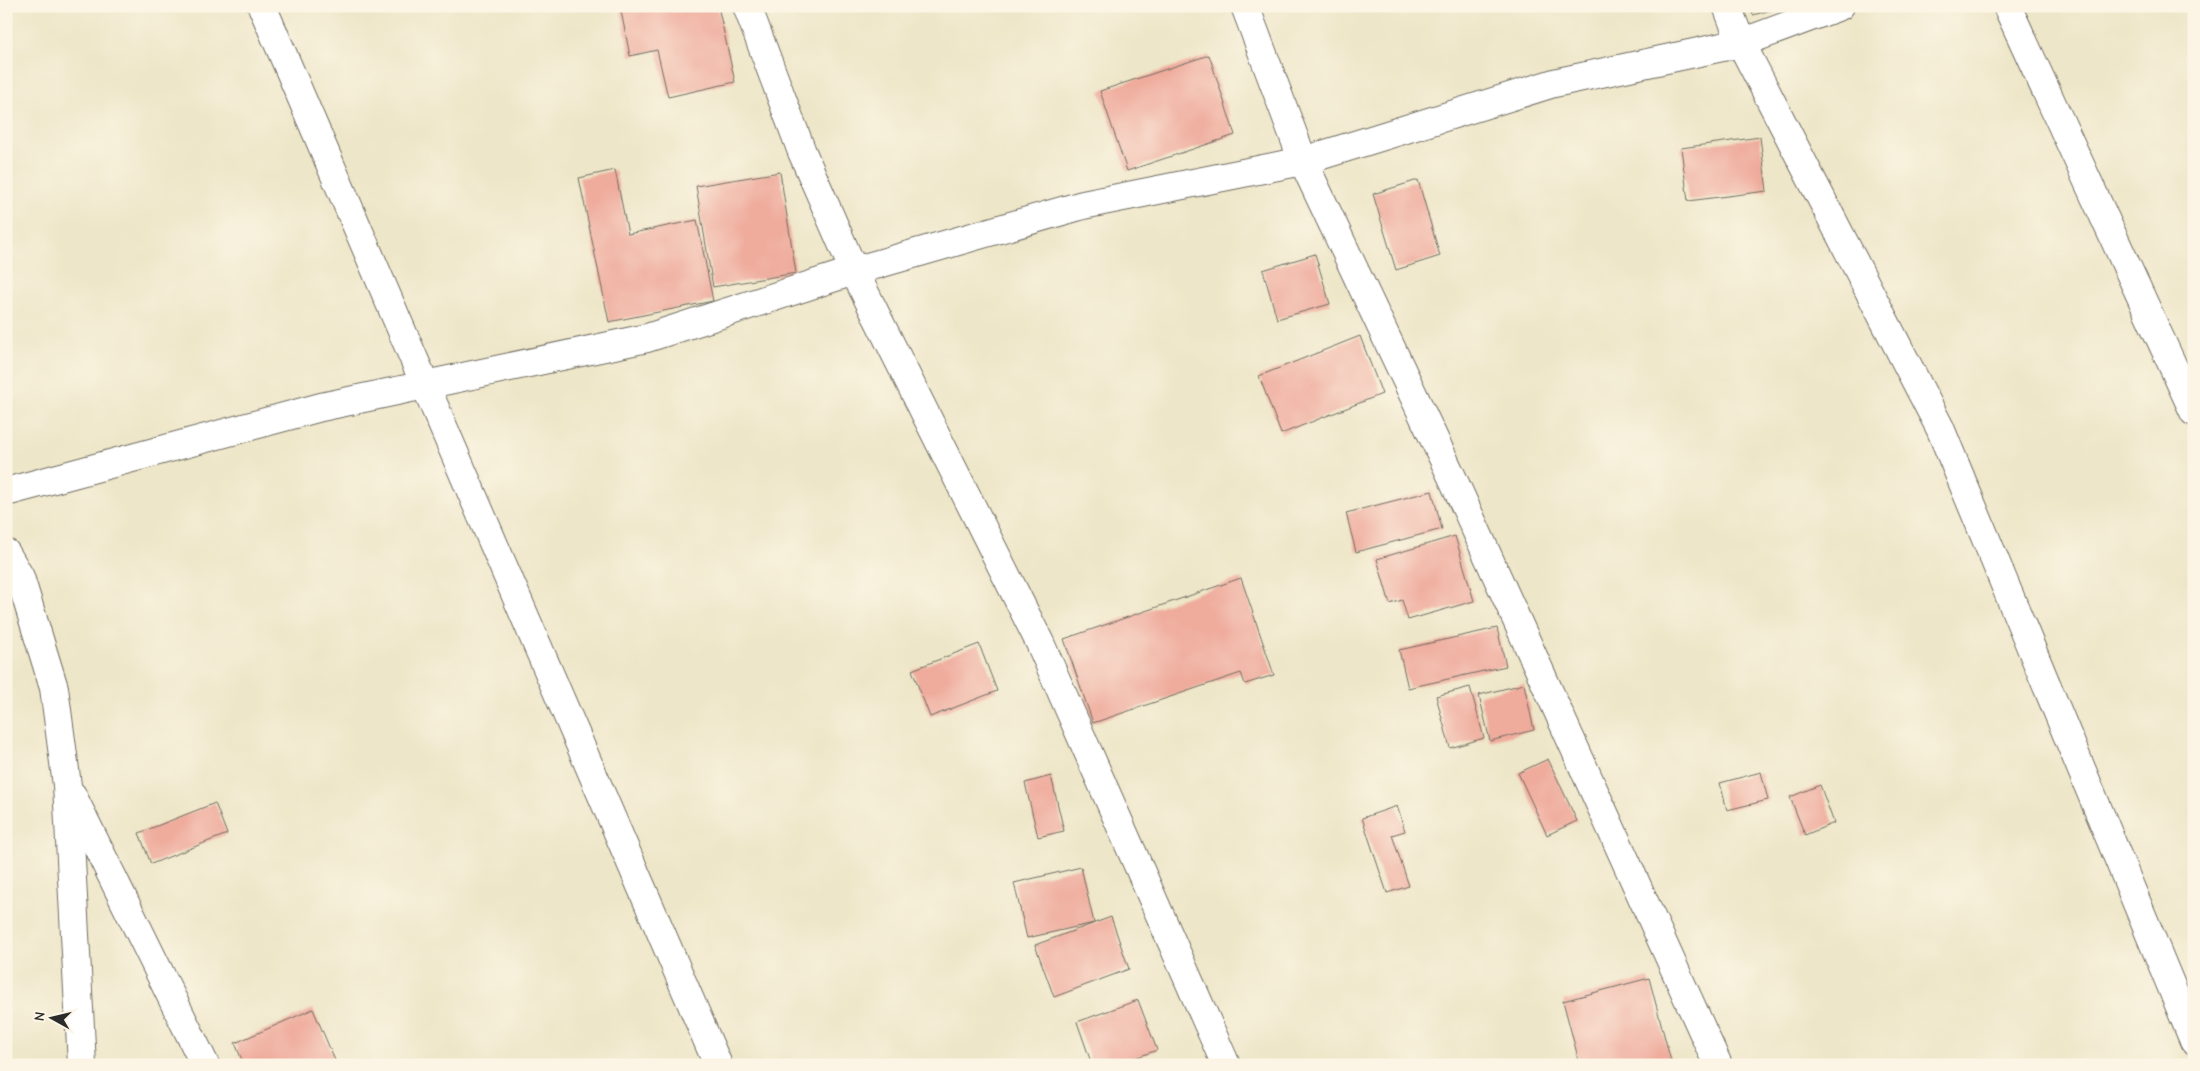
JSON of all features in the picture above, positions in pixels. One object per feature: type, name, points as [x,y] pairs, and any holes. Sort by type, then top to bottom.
[{"type":"street","points":[[262,6],[718,1065]]},
{"type":"street","points":[[747,6],[802,152],[854,271],[1040,643],[1226,1065]]},
{"type":"street","points":[[1245,6],[1303,161],[1452,477],[1718,1065]]},
{"type":"street","points":[[1727,6],[1741,43],[1940,428],[2194,1042]]},
{"type":"street","points":[[6,492],[321,407],[647,338],[854,271],[1083,205],[1303,161],[1554,83],[1741,43],[1840,6]]},
{"type":"street","points":[[2007,6],[2194,412]]},
{"type":"street","points":[[6,553],[20,577],[54,688],[67,785],[82,1065]]},
{"type":"street","points":[[67,785],[205,1065]]},
{"type":"building","points":[[620,6],[718,6],[735,82],[668,97],[657,50],[630,56]]},
{"type":"building","points":[[1750,6],[1781,6],[1781,7],[1753,15]]},
{"type":"building","points":[[1209,55],[1235,135],[1127,171],[1100,91]]},
{"type":"building","points":[[1760,137],[1767,191],[1688,201],[1681,148]]},
{"type":"building","points":[[615,170],[628,234],[697,220],[713,301],[609,322],[579,178]]},
{"type":"building","points":[[780,172],[796,273],[713,287],[696,186]]},
{"type":"building","points":[[1418,180],[1440,256],[1396,270],[1373,194]]},
{"type":"building","points":[[1315,254],[1330,304],[1277,319],[1263,270]]},
{"type":"building","points":[[1360,336],[1382,394],[1281,434],[1259,376]]},
{"type":"building","points":[[1432,491],[1442,529],[1356,552],[1346,513]]},
{"type":"building","points":[[1455,536],[1474,601],[1408,620],[1402,600],[1390,604],[1377,559]]},
{"type":"building","points":[[1241,578],[1274,675],[1245,684],[1241,673],[1093,723],[1064,639]]},
{"type":"building","points":[[1497,628],[1506,666],[1408,688],[1399,650]]},
{"type":"building","points":[[979,644],[997,691],[930,717],[912,670]]},
{"type":"building","points":[[1524,684],[1534,730],[1490,741],[1479,695]]},
{"type":"building","points":[[1470,687],[1484,738],[1450,748],[1436,696]]},
{"type":"building","points":[[1548,759],[1577,821],[1547,835],[1518,773]]},
{"type":"building","points":[[1761,772],[1768,800],[1727,810],[1720,783]]},
{"type":"building","points":[[1051,776],[1064,831],[1038,837],[1025,783]]},
{"type":"building","points":[[1820,785],[1834,823],[1805,835],[1790,797]]},
{"type":"building","points":[[215,803],[227,834],[151,864],[139,833]]},
{"type":"building","points":[[1397,806],[1405,831],[1392,835],[1409,886],[1387,893],[1362,818]]},
{"type":"building","points":[[1081,867],[1094,923],[1027,938],[1014,883]]},
{"type":"building","points":[[1111,917],[1129,969],[1054,997],[1035,945]]},
{"type":"building","points":[[1649,978],[1672,1065],[1580,1065],[1563,1001]]},
{"type":"building","points":[[1138,1000],[1157,1050],[1116,1065],[1092,1065],[1077,1022]]},
{"type":"building","points":[[313,1009],[337,1065],[244,1065],[235,1043]]}]
